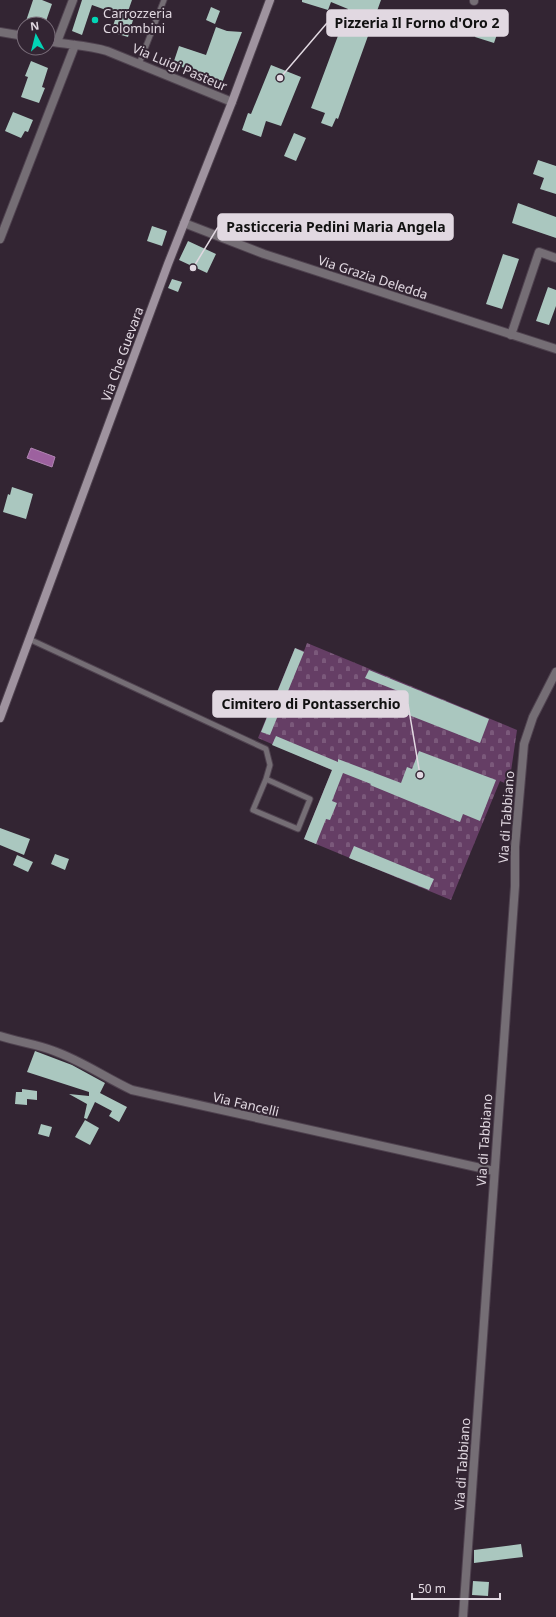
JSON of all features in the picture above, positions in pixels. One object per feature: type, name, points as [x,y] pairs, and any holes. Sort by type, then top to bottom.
[{"type":"main road","name":"Via Che Guevara","points":[[0,718],[184,224],[270,0]]},
{"type":"street","points":[[57,42],[73,0]]},
{"type":"street","points":[[0,32],[16,35]]},
{"type":"street","name":"Via Luigi Pasteur","points":[[57,42],[98,48],[232,102]]},
{"type":"street","points":[[0,239],[75,45]]},
{"type":"street","name":"Via Grazia Deledda","points":[[184,224],[264,254],[556,349]]},
{"type":"street","points":[[511,335],[540,252],[556,258]]},
{"type":"street","name":"Via di Tabbiano","points":[[464,1617],[515,886],[515,847],[524,744],[533,717],[556,672]]},
{"type":"street","name":"Via Fancelli","points":[[0,1036],[54,1051],[73,1059],[114,1082],[132,1090],[494,1171]]},
{"type":"lane","points":[[139,64],[164,0]]},
{"type":"lane","points":[[29,639],[266,749],[270,765],[266,779],[253,810],[298,829],[310,799],[266,779]]},
{"type":"green space","points":[[307,643],[517,730],[509,785],[500,781],[451,900],[304,839],[332,770],[258,738],[295,648],[304,651]]},
{"type":"shaded area","points":[[31,448],[55,457],[52,467],[27,458]]},
{"type":"building","points":[[33,0],[42,0],[52,4],[48,16],[28,16]]},
{"type":"building","points":[[82,0],[132,0],[126,17],[133,20],[128,37],[111,32],[117,14],[92,5],[82,35],[72,31]]},
{"type":"building","points":[[302,0],[381,0],[338,119],[336,118],[332,127],[321,123],[325,113],[311,108],[348,9],[331,2],[328,10],[302,2]]},
{"type":"building","points":[[211,7],[220,11],[215,24],[206,20]]},
{"type":"building","points":[[484,11],[503,17],[494,43],[475,37]]},
{"type":"building","points":[[216,27],[227,31],[242,32],[222,83],[202,76],[203,74],[173,64],[179,46],[206,55]]},
{"type":"building","points":[[31,61],[48,68],[42,87],[45,88],[39,103],[21,97],[28,77],[25,76]]},
{"type":"building","points":[[271,65],[301,77],[281,126],[266,121],[261,137],[242,130],[248,113],[251,114]]},
{"type":"building","points":[[13,112],[33,120],[28,132],[25,131],[21,138],[5,131]]},
{"type":"building","points":[[294,133],[306,138],[296,161],[284,156]]},
{"type":"building","points":[[538,160],[556,166],[556,194],[540,189],[544,178],[533,174]]},
{"type":"building","points":[[518,203],[556,217],[556,238],[512,223]]},
{"type":"building","points":[[152,226],[167,231],[162,246],[147,241]]},
{"type":"building","points":[[188,241],[216,254],[207,273],[179,260]]},
{"type":"building","points":[[503,254],[519,259],[502,309],[486,304]]},
{"type":"building","points":[[172,279],[182,282],[178,292],[168,288]]},
{"type":"building","points":[[548,287],[556,290],[556,306],[549,325],[536,321]]},
{"type":"building","points":[[12,487],[33,494],[26,519],[3,512],[8,494],[10,495]]},
{"type":"building","points":[[295,648],[304,652],[270,735],[261,732]]},
{"type":"building","points":[[369,670],[489,719],[480,743],[396,710],[403,693],[365,678]]},
{"type":"building","points":[[276,736],[338,762],[338,759],[401,783],[407,767],[412,769],[419,751],[496,780],[480,821],[463,814],[460,822],[343,773],[332,801],[337,803],[330,820],[326,819],[316,844],[304,839],[332,770],[272,745]]},
{"type":"building","points":[[0,828],[30,839],[24,855],[0,845]]},
{"type":"building","points":[[354,846],[434,879],[429,890],[349,858]]},
{"type":"building","points":[[55,854],[69,859],[65,870],[51,864]]},
{"type":"building","points":[[17,855],[33,862],[28,872],[13,865]]},
{"type":"building","points":[[35,1051],[72,1065],[105,1083],[100,1093],[127,1107],[119,1122],[109,1116],[112,1111],[95,1102],[87,1119],[84,1118],[87,1104],[69,1094],[89,1096],[89,1092],[27,1072]]},
{"type":"building","points":[[22,1089],[37,1091],[37,1100],[27,1099],[27,1105],[15,1104],[16,1092],[22,1092]]},
{"type":"building","points":[[85,1120],[99,1128],[90,1145],[75,1137]]},
{"type":"building","points":[[41,1124],[52,1127],[49,1137],[38,1134]]},
{"type":"building","points":[[521,1544],[523,1557],[474,1563],[474,1550]]},
{"type":"building","points":[[473,1581],[489,1582],[488,1596],[472,1595]]},
{"type":"place","name":"Carrozzeria Colombini","points":[[95,20]]},
{"type":"place","name":"Pizzeria Il Forno d'Oro 2","points":[[280,78]]},
{"type":"place","name":"Pasticceria Pedini Maria Angela","points":[[193,268]]},
{"type":"place","name":"Cimitero di Pontasserchio","points":[[420,775]]}]
